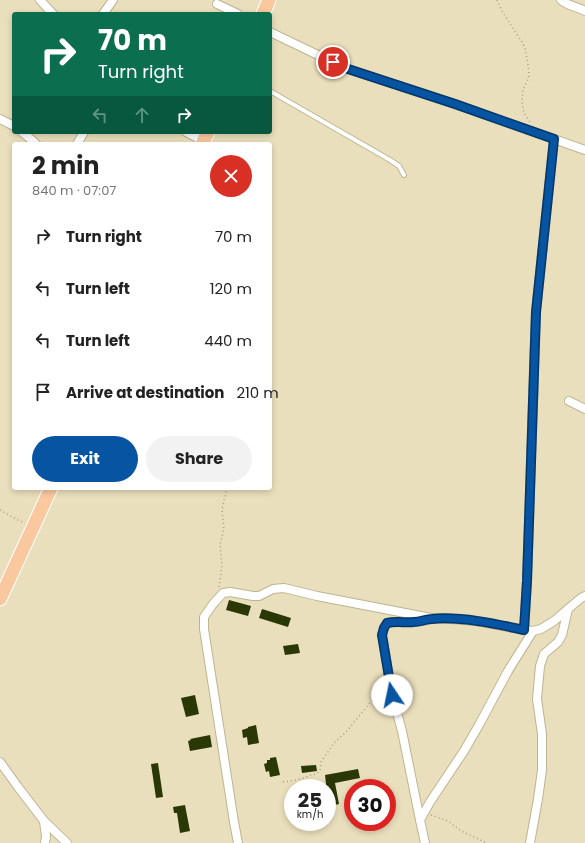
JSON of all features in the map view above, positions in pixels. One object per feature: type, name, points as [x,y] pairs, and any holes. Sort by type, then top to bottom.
[{"type":"highway","points":[[264,12],[269,0]]},
{"type":"highway","points":[[0,599],[50,490]]},
{"type":"street","points":[[40,0],[51,12]]},
{"type":"street","points":[[104,12],[113,0]]},
{"type":"street","points":[[561,0],[568,6],[584,9]]},
{"type":"street","points":[[217,4],[234,12]]},
{"type":"street","points":[[272,33],[345,68],[585,150]]},
{"type":"street","points":[[0,119],[12,125]]},
{"type":"street","points":[[25,134],[34,142]]},
{"type":"street","points":[[191,134],[204,139]]},
{"type":"street","points":[[524,630],[536,312],[554,139]]},
{"type":"street","points":[[569,402],[585,408]]},
{"type":"street","points":[[238,843],[204,629],[204,618],[213,604],[223,593],[226,592],[259,596],[273,589],[284,588],[317,596],[432,618],[476,621],[533,631],[541,629],[554,621],[585,596]]},
{"type":"street","points":[[530,843],[542,770],[542,734],[537,699],[538,676],[544,654],[558,642],[562,635],[568,609]]},
{"type":"street","points":[[425,843],[422,817],[390,686],[382,635],[387,623],[421,622],[432,618]]},
{"type":"street","points":[[422,817],[430,802],[464,751],[533,631]]},
{"type":"street","points":[[0,762],[44,821],[67,843]]},
{"type":"street","points":[[44,821],[46,837],[45,843]]},
{"type":"lane","points":[[272,92],[390,160],[399,166],[404,175]]},
{"type":"path","points":[[496,0],[525,48],[529,77],[523,90],[522,101],[524,113],[536,132]]},
{"type":"path","points":[[219,597],[222,567],[220,544],[224,529],[222,510],[227,490]]},
{"type":"path","points":[[0,510],[21,522],[34,525]]},
{"type":"path","points":[[283,782],[296,780],[316,774],[320,771],[321,762],[334,743],[346,732],[374,698],[390,686]]},
{"type":"path","points":[[422,817],[432,815],[448,821],[461,831],[487,843]]},
{"type":"building","points":[[229,600],[251,606],[248,616],[226,610]]},
{"type":"building","points":[[262,609],[291,618],[288,627],[259,618]]},
{"type":"building","points":[[298,644],[300,653],[285,655],[283,646]]},
{"type":"building","points":[[195,695],[199,714],[186,717],[181,698]]},
{"type":"building","points":[[256,725],[259,743],[248,745],[247,737],[243,738],[242,730]]},
{"type":"building","points":[[210,735],[212,747],[190,751],[188,741],[191,740],[190,739]]},
{"type":"building","points":[[276,757],[280,775],[270,777],[269,771],[266,772],[264,764],[267,763],[267,760],[270,760],[270,758]]},
{"type":"building","points":[[158,763],[163,797],[156,798],[151,764]]},
{"type":"building","points":[[316,765],[317,771],[302,773],[301,766]]},
{"type":"building","points":[[358,769],[360,778],[344,779],[344,781],[336,783],[336,779],[325,779],[325,775]]},
{"type":"building","points":[[336,788],[339,804],[336,805]]},
{"type":"building","points":[[185,805],[190,831],[180,833],[177,813],[174,813],[173,807]]},
{"type":"route","points":[[333,62],[345,68],[455,104],[554,139],[536,312],[524,630],[476,621],[432,618],[421,622],[387,623],[382,635],[392,695]]}]
